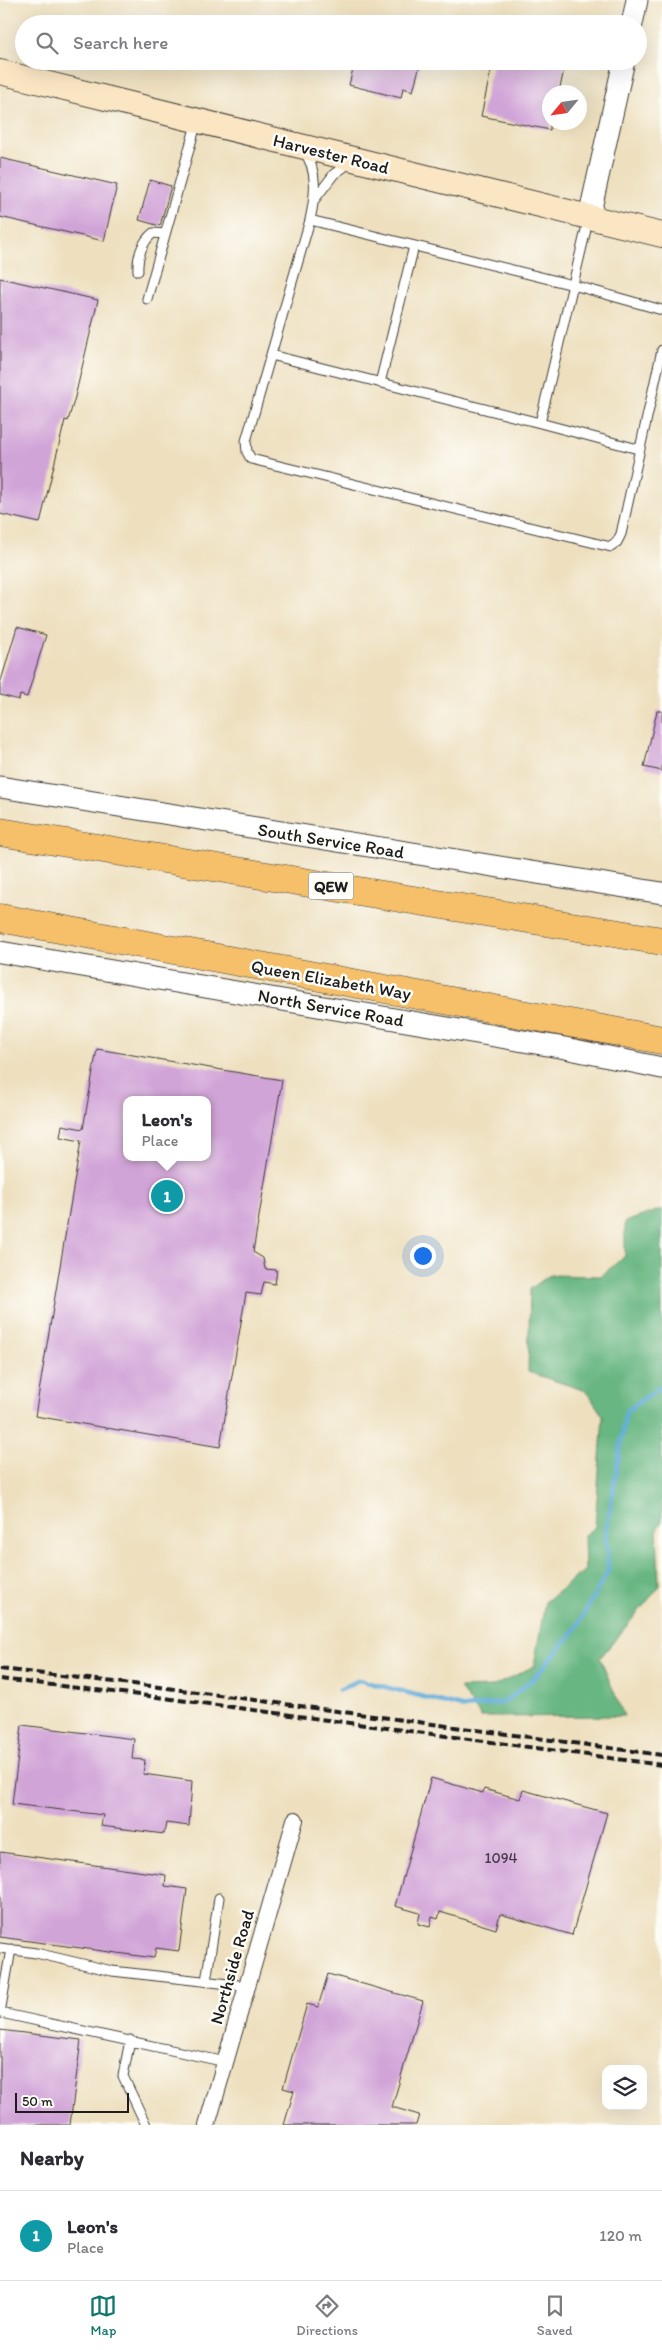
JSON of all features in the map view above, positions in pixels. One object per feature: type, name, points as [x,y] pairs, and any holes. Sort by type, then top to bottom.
[{"type":"highway","name":"QEW","points":[[0,832],[662,941]]},
{"type":"highway","name":"Queen Elizabeth Way","points":[[0,918],[662,1040]]},
{"type":"highway","points":[[564,924],[628,920],[662,924]]},
{"type":"main road","name":"Harvester Road","points":[[0,72],[662,235]]},
{"type":"street","points":[[634,15],[637,0]]},
{"type":"street","points":[[589,217],[622,70]]},
{"type":"street","name":"South Service Road","points":[[0,787],[662,893]]},
{"type":"street","name":"North Service Road","points":[[0,952],[565,1048],[662,1068]]},
{"type":"street","name":"Northside Road","points":[[207,2125],[294,1820]]},
{"type":"lane","points":[[147,299],[197,121]]},
{"type":"lane","points":[[300,146],[308,156],[312,167],[315,199],[246,441],[247,452],[251,458],[611,546],[617,542],[621,534],[638,449],[662,350]]},
{"type":"lane","points":[[315,199],[334,174],[355,160]]},
{"type":"lane","points":[[540,423],[589,217]]},
{"type":"lane","points":[[310,220],[572,285],[662,310]]},
{"type":"lane","points":[[138,271],[137,260],[148,238],[153,233],[165,234]]},
{"type":"lane","points":[[380,383],[414,246]]},
{"type":"lane","points":[[271,355],[638,449]]},
{"type":"lane","points":[[206,1981],[219,1898]]},
{"type":"lane","points":[[0,1948],[112,1970],[247,1986]]},
{"type":"lane","points":[[11,1949],[0,2013],[226,2062]]},
{"type":"lane","points":[[130,2040],[123,2076],[146,2125]]},
{"type":"green space","points":[[662,1209],[662,1521],[657,1529],[659,1587],[600,1658],[624,1716],[481,1717],[460,1688],[492,1687],[534,1666],[545,1602],[585,1570],[584,1535],[595,1527],[603,1416],[586,1391],[528,1372],[530,1289],[550,1275],[601,1276],[625,1256],[625,1222]]},
{"type":"building","points":[[353,70],[419,70],[413,91],[403,88],[401,98],[349,85]]},
{"type":"building","points":[[491,70],[564,70],[561,85],[542,85],[542,128],[481,116]]},
{"type":"building","points":[[0,158],[117,185],[104,241],[0,217]]},
{"type":"building","points":[[150,180],[171,186],[160,226],[139,220]]},
{"type":"building","points":[[0,278],[98,300],[75,397],[68,421],[65,420],[40,523],[0,514]]},
{"type":"building","points":[[17,627],[46,635],[27,697],[20,695],[19,700],[0,695],[0,684]]},
{"type":"building","points":[[657,711],[662,711],[662,771],[644,767]]},
{"type":"building","points":[[97,1049],[282,1080],[253,1252],[263,1258],[265,1269],[277,1270],[275,1284],[264,1282],[261,1295],[246,1293],[220,1447],[35,1416],[81,1141],[60,1137],[62,1125],[83,1129]]},
{"type":"building","points":[[22,1725],[134,1739],[132,1759],[145,1760],[143,1774],[192,1781],[189,1826],[166,1823],[164,1834],[101,1826],[103,1815],[12,1804]]},
{"type":"building","points":[[431,1778],[483,1793],[484,1789],[520,1799],[523,1790],[607,1813],[572,1935],[500,1914],[496,1929],[440,1912],[438,1919],[432,1917],[430,1927],[418,1924],[420,1913],[395,1906]]},
{"type":"building","points":[[0,1852],[166,1875],[165,1886],[187,1889],[179,1951],[156,1948],[154,1958],[0,1937]]},
{"type":"building","points":[[328,1974],[423,2001],[392,2107],[419,2115],[416,2125],[284,2125],[294,2091],[283,2088],[307,2004],[318,2007]]},
{"type":"building","points":[[0,2030],[81,2040],[70,2125],[0,2125]]},
{"type":"waterway","points":[[339,1690],[359,1680],[465,1708],[505,1702],[535,1677],[575,1630],[608,1571],[606,1534],[626,1411],[662,1386]]},
{"type":"railway","points":[[0,1669],[159,1687],[662,1755]]},
{"type":"railway","points":[[0,1679],[157,1697],[662,1765]]},
{"type":"place","name":"Leon's","points":[[167,1196]]}]
